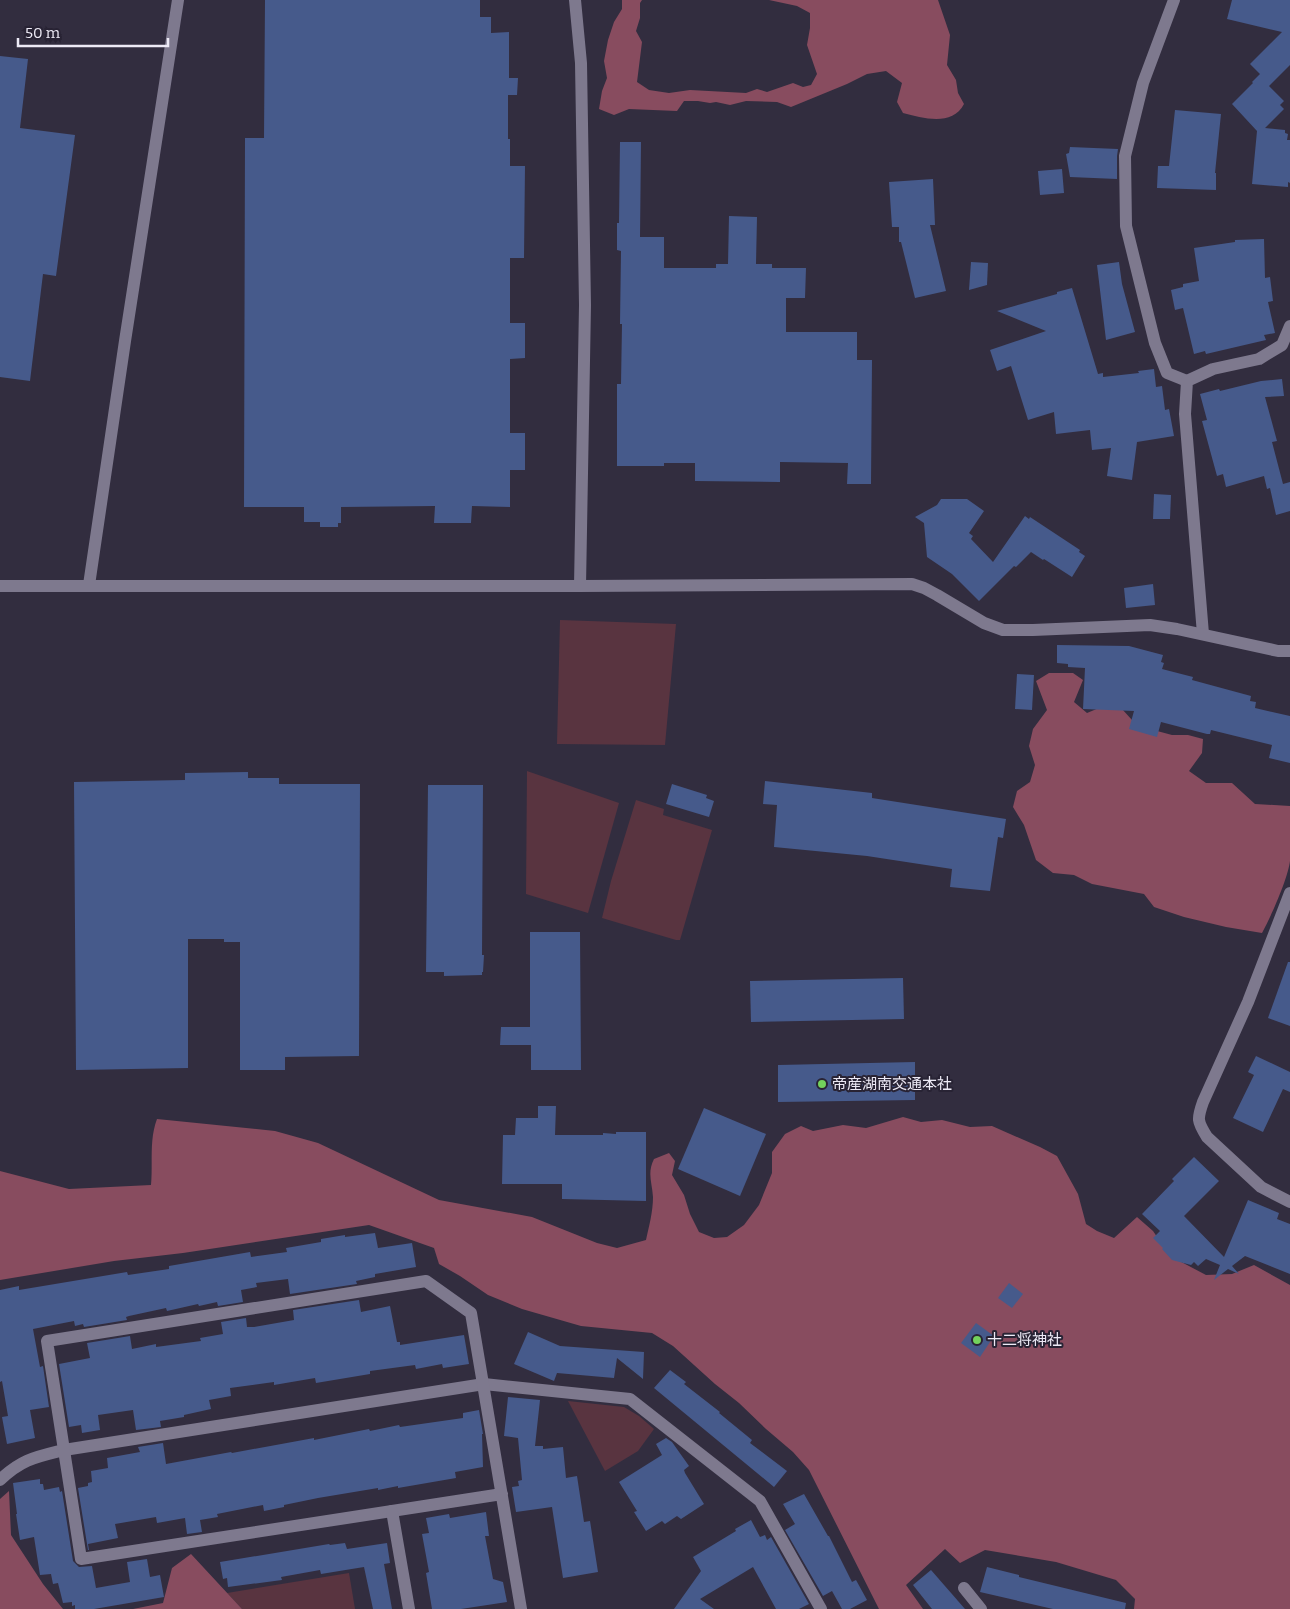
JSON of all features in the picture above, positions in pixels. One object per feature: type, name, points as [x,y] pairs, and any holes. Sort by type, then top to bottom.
[{"type":"street","points":[[89,585],[123,351],[178,0]]},
{"type":"street","points":[[575,0],[581,63],[585,305],[580,586]]},
{"type":"street","points":[[1174,0],[1144,83],[1126,156],[1126,226],[1155,343],[1168,373],[1187,381],[1212,369],[1259,359],[1286,347],[1290,326]]},
{"type":"street","points":[[1187,381],[1185,414],[1203,634]]},
{"type":"street","points":[[0,586],[912,584],[938,595],[984,623],[1003,630],[1150,625],[1203,634],[1278,651],[1290,651]]},
{"type":"street","points":[[1290,893],[1248,1002],[1198,1117],[1201,1128],[1207,1137],[1261,1187],[1290,1202]]},
{"type":"street","points":[[502,1494],[81,1559],[47,1341],[426,1281],[471,1312],[522,1609]]},
{"type":"street","points":[[0,1480],[10,1471],[31,1458],[64,1450],[484,1384],[630,1399],[760,1502],[821,1609]]},
{"type":"street","points":[[392,1511],[409,1609]]},
{"type":"street","points":[[964,1588],[981,1609]]},
{"type":"shaded area","points":[[622,0],[642,0],[636,31],[642,42],[637,82],[649,90],[669,93],[690,90],[746,93],[757,89],[767,92],[793,83],[803,87],[811,85],[817,74],[807,45],[810,13],[797,6],[769,0],[938,0],[950,35],[947,65],[956,80],[958,93],[964,104],[959,111],[945,118],[919,117],[903,113],[897,102],[902,83],[886,71],[867,74],[791,107],[777,102],[746,101],[730,105],[716,102],[684,101],[677,111],[629,109],[614,115],[599,109],[602,91],[607,78],[604,61],[608,40],[614,22],[622,9]]},
{"type":"shaded area","points":[[560,620],[676,624],[665,745],[557,744]]},
{"type":"shaded area","points":[[1049,673],[1073,673],[1083,680],[1074,702],[1087,713],[1099,708],[1122,709],[1132,720],[1146,728],[1172,735],[1188,735],[1203,739],[1202,753],[1189,771],[1206,783],[1232,783],[1255,804],[1290,806],[1289,868],[1279,897],[1262,933],[1184,917],[1154,907],[1144,894],[1092,884],[1074,875],[1053,873],[1036,860],[1024,825],[1013,807],[1017,791],[1030,782],[1035,765],[1029,746],[1033,729],[1047,710],[1036,681]]},
{"type":"shaded area","points":[[527,771],[619,803],[588,913],[526,894]]},
{"type":"shaded area","points":[[636,800],[664,809],[663,815],[712,830],[680,940],[602,918],[611,881]]},
{"type":"shaded area","points":[[903,1117],[921,1122],[942,1120],[970,1127],[992,1126],[1057,1156],[1078,1194],[1086,1224],[1097,1231],[1114,1238],[1137,1217],[1153,1231],[1170,1256],[1206,1275],[1232,1274],[1254,1265],[1290,1285],[1290,1609],[1134,1609],[1135,1599],[1116,1580],[1056,1562],[985,1550],[960,1563],[945,1549],[906,1585],[923,1609],[879,1609],[809,1470],[793,1452],[673,1346],[652,1333],[581,1326],[522,1309],[488,1295],[439,1264],[434,1248],[369,1225],[183,1253],[114,1261],[0,1280],[0,1171],[69,1189],[151,1185],[152,1143],[157,1119],[275,1131],[318,1143],[439,1200],[532,1217],[597,1243],[617,1248],[646,1240],[651,1219],[653,1197],[650,1173],[654,1159],[669,1153],[675,1161],[672,1175],[684,1195],[690,1214],[699,1232],[714,1238],[727,1237],[744,1225],[759,1205],[772,1173],[772,1152],[785,1134],[801,1126],[813,1131],[843,1125],[866,1128]]},
{"type":"shaded area","points":[[568,1401],[624,1407],[639,1416],[654,1429],[638,1451],[605,1471]]},
{"type":"shaded area","points":[[9,1491],[11,1535],[43,1584],[63,1609],[0,1609],[0,1499]]},
{"type":"shaded area","points":[[191,1554],[242,1609],[133,1609],[163,1603],[172,1568]]},
{"type":"shaded area","points":[[349,1573],[355,1609],[242,1609],[227,1593]]},
{"type":"building","points":[[265,0],[480,0],[480,17],[491,17],[491,33],[509,32],[509,78],[518,78],[517,95],[508,95],[510,166],[525,166],[524,258],[510,258],[510,323],[525,323],[525,358],[510,359],[510,433],[525,433],[525,470],[510,470],[510,507],[472,506],[471,523],[434,523],[435,506],[341,507],[341,523],[338,523],[338,527],[320,527],[320,522],[304,522],[304,507],[244,507],[245,138],[264,138]]},
{"type":"building","points":[[1232,0],[1290,0],[1290,65],[1269,86],[1284,101],[1280,105],[1284,109],[1265,128],[1285,130],[1285,133],[1288,134],[1287,140],[1290,140],[1290,183],[1288,182],[1288,187],[1252,184],[1257,131],[1232,104],[1260,74],[1250,64],[1282,32],[1227,19]]},
{"type":"building","points":[[0,56],[28,59],[20,128],[75,135],[56,276],[43,274],[30,381],[0,377]]},
{"type":"building","points":[[1175,110],[1221,114],[1215,173],[1216,190],[1157,188],[1158,166],[1169,166]]},
{"type":"building","points":[[620,142],[641,142],[640,237],[664,237],[664,268],[716,268],[716,264],[728,264],[729,216],[757,217],[756,264],[772,264],[772,268],[806,268],[805,298],[786,298],[786,332],[857,332],[857,360],[872,360],[871,484],[847,484],[848,463],[780,462],[780,482],[695,481],[695,463],[664,463],[664,466],[617,466],[617,384],[621,384],[622,324],[620,324],[621,251],[617,250]]},
{"type":"building","points":[[1070,147],[1118,149],[1117,179],[1070,177],[1066,154],[1069,153]]},
{"type":"building","points":[[1062,169],[1064,193],[1040,195],[1038,171]]},
{"type":"building","points":[[933,179],[935,225],[930,225],[946,291],[915,298],[901,242],[899,242],[899,227],[892,227],[889,182]]},
{"type":"building","points":[[1264,239],[1265,278],[1270,277],[1273,301],[1268,302],[1275,333],[1264,335],[1266,340],[1206,354],[1205,351],[1194,354],[1183,308],[1175,310],[1171,290],[1183,287],[1183,284],[1199,281],[1194,248],[1235,242],[1235,240]]},
{"type":"building","points":[[971,262],[988,263],[987,285],[969,290]]},
{"type":"building","points":[[1119,262],[1122,284],[1135,332],[1106,340],[1097,265]]},
{"type":"building","points":[[1072,288],[1098,374],[1103,373],[1103,377],[1139,373],[1138,371],[1154,369],[1156,387],[1162,386],[1165,410],[1169,409],[1174,436],[1137,442],[1132,480],[1107,476],[1111,448],[1092,450],[1090,430],[1056,434],[1054,412],[1028,420],[1011,366],[997,371],[990,350],[1046,331],[997,311]]},
{"type":"building","points":[[1282,379],[1284,396],[1265,397],[1277,441],[1272,442],[1283,484],[1290,482],[1290,511],[1276,515],[1270,488],[1267,489],[1264,476],[1226,487],[1223,474],[1217,476],[1202,421],[1207,420],[1200,394],[1261,381]]},
{"type":"building","points":[[1154,494],[1171,495],[1170,519],[1153,519]]},
{"type":"building","points":[[941,499],[967,499],[984,511],[969,533],[973,536],[971,539],[993,562],[1025,516],[1029,519],[1030,517],[1080,550],[1079,552],[1085,556],[1072,577],[1031,552],[979,601],[952,574],[927,557],[924,523],[915,517],[937,505]]},
{"type":"building","points":[[1153,584],[1155,605],[1126,608],[1124,588]]},
{"type":"building","points":[[1057,645],[1129,646],[1163,655],[1161,662],[1164,663],[1162,669],[1193,677],[1192,680],[1251,696],[1250,701],[1256,702],[1255,708],[1290,716],[1290,763],[1269,758],[1272,745],[1211,730],[1210,734],[1207,734],[1161,722],[1157,737],[1129,729],[1134,711],[1083,709],[1085,668],[1068,667],[1068,664],[1057,663]]},
{"type":"building","points":[[1017,674],[1034,675],[1032,710],[1015,709]]},
{"type":"building","points":[[248,772],[248,778],[279,778],[279,784],[360,784],[359,1056],[285,1057],[285,1070],[240,1070],[240,942],[224,942],[224,939],[188,939],[188,1068],[76,1070],[74,782],[185,780],[185,773]]},
{"type":"building","points":[[765,781],[872,793],[872,798],[1006,819],[1003,838],[998,837],[990,891],[950,887],[952,869],[867,856],[774,847],[777,805],[763,804]]},
{"type":"building","points":[[672,784],[707,795],[706,798],[714,801],[709,817],[666,804]]},
{"type":"building","points":[[428,785],[483,785],[482,955],[484,955],[482,975],[444,976],[444,972],[426,972]]},
{"type":"building","points":[[530,932],[580,932],[581,1070],[531,1070],[531,1045],[500,1045],[501,1027],[530,1027]]},
{"type":"building","points":[[1288,962],[1290,962],[1290,1026],[1268,1018]]},
{"type":"building","points":[[903,978],[904,1019],[751,1022],[750,981]]},
{"type":"building","points":[[1256,1056],[1290,1072],[1290,1092],[1283,1089],[1263,1132],[1233,1118],[1254,1075],[1248,1072]]},
{"type":"building","points":[[915,1062],[915,1100],[778,1102],[778,1065]]},
{"type":"building","points":[[538,1106],[556,1106],[555,1135],[603,1135],[603,1133],[616,1134],[616,1132],[646,1132],[646,1201],[562,1199],[562,1184],[502,1184],[503,1135],[515,1135],[516,1118],[538,1118]]},
{"type":"building","points":[[704,1108],[766,1134],[740,1196],[678,1169]]},
{"type":"building","points":[[1194,1157],[1219,1181],[1184,1216],[1224,1257],[1248,1200],[1279,1213],[1277,1219],[1290,1224],[1290,1274],[1245,1256],[1232,1266],[1239,1274],[1228,1269],[1214,1280],[1220,1265],[1206,1259],[1198,1266],[1194,1262],[1191,1265],[1172,1260],[1162,1249],[1153,1238],[1160,1231],[1142,1214]]},
{"type":"building","points":[[375,1233],[378,1248],[412,1243],[416,1267],[375,1274],[375,1277],[356,1281],[357,1284],[290,1294],[288,1279],[256,1283],[257,1287],[241,1290],[243,1302],[218,1306],[217,1302],[199,1306],[198,1304],[167,1311],[166,1308],[129,1316],[126,1317],[127,1320],[84,1327],[83,1324],[75,1326],[74,1321],[33,1329],[40,1367],[43,1366],[49,1407],[30,1410],[35,1438],[7,1444],[2,1417],[8,1416],[2,1381],[0,1382],[0,1290],[19,1286],[19,1290],[127,1272],[128,1275],[169,1269],[169,1266],[250,1252],[251,1257],[287,1252],[286,1248],[321,1242],[321,1239]]},
{"type":"building","points":[[1009,1283],[1023,1294],[1012,1308],[998,1298]]},
{"type":"building","points":[[359,1300],[361,1312],[390,1306],[397,1342],[400,1342],[400,1345],[464,1335],[469,1364],[443,1368],[442,1364],[416,1369],[415,1365],[370,1371],[370,1374],[316,1383],[315,1378],[274,1385],[274,1382],[230,1388],[231,1396],[209,1400],[211,1409],[184,1415],[184,1417],[160,1421],[161,1427],[136,1430],[133,1410],[98,1415],[100,1430],[82,1433],[81,1425],[69,1427],[59,1364],[90,1358],[87,1343],[130,1336],[132,1349],[156,1344],[156,1347],[201,1341],[200,1338],[223,1334],[221,1322],[246,1318],[247,1327],[254,1327],[294,1320],[293,1310]]},
{"type":"building","name":"十二将神社","points":[[976,1323],[994,1336],[980,1357],[961,1343]]},
{"type":"building","points":[[528,1332],[560,1346],[644,1352],[643,1379],[617,1358],[614,1378],[557,1373],[554,1381],[514,1364]]},
{"type":"building","points":[[670,1370],[686,1382],[684,1384],[752,1440],[750,1443],[787,1471],[774,1487],[654,1388]]},
{"type":"building","points":[[508,1397],[540,1400],[535,1446],[543,1446],[543,1449],[563,1447],[566,1478],[577,1476],[584,1522],[590,1521],[598,1572],[563,1578],[552,1507],[516,1512],[512,1487],[519,1486],[518,1481],[522,1480],[518,1438],[504,1436]]},
{"type":"building","points":[[479,1410],[483,1434],[483,1467],[455,1472],[456,1478],[398,1488],[398,1486],[378,1490],[378,1488],[318,1498],[264,1511],[263,1505],[217,1514],[218,1517],[200,1520],[202,1532],[187,1534],[185,1518],[157,1523],[156,1517],[115,1524],[118,1538],[88,1544],[88,1550],[78,1488],[88,1486],[88,1483],[92,1482],[91,1471],[108,1468],[107,1458],[140,1452],[138,1447],[163,1443],[166,1464],[369,1429],[370,1431],[399,1425],[400,1427],[463,1418],[463,1413]]},
{"type":"building","points":[[666,1438],[672,1442],[689,1466],[684,1470],[685,1473],[704,1504],[681,1519],[677,1516],[665,1524],[662,1521],[646,1531],[634,1512],[637,1511],[619,1482],[662,1455],[656,1444]]},
{"type":"building","points":[[40,1479],[40,1484],[43,1484],[44,1490],[59,1487],[60,1492],[62,1491],[73,1561],[79,1567],[92,1566],[96,1588],[130,1582],[127,1562],[147,1559],[150,1577],[160,1575],[164,1597],[94,1609],[75,1609],[75,1605],[72,1606],[72,1602],[63,1603],[58,1583],[53,1584],[51,1574],[40,1575],[34,1537],[20,1540],[13,1483]]},
{"type":"building","points":[[804,1494],[829,1536],[852,1582],[856,1580],[867,1600],[850,1609],[842,1609],[832,1591],[823,1596],[785,1530],[795,1524],[783,1504]]},
{"type":"building","points":[[486,1512],[489,1536],[485,1536],[493,1579],[503,1582],[507,1602],[461,1609],[432,1609],[426,1573],[429,1572],[422,1534],[429,1533],[426,1518],[449,1514],[450,1518]]},
{"type":"building","points":[[751,1520],[760,1537],[765,1535],[767,1540],[771,1537],[809,1604],[799,1609],[776,1609],[753,1567],[700,1599],[714,1609],[674,1609],[701,1571],[693,1557]]},
{"type":"building","points":[[345,1543],[347,1549],[387,1543],[390,1563],[384,1564],[392,1609],[373,1609],[364,1567],[321,1574],[320,1570],[281,1577],[282,1580],[228,1587],[227,1578],[223,1579],[220,1562]]},
{"type":"building","points":[[987,1567],[1019,1575],[1019,1577],[1126,1603],[1125,1609],[1053,1609],[980,1592]]},
{"type":"building","points":[[931,1570],[965,1609],[932,1609],[913,1585]]},
{"type":"place","name":"帝産湖南交通本社","points":[[822,1084]]},
{"type":"place","name":"十二将神社","points":[[977,1340]]}]
